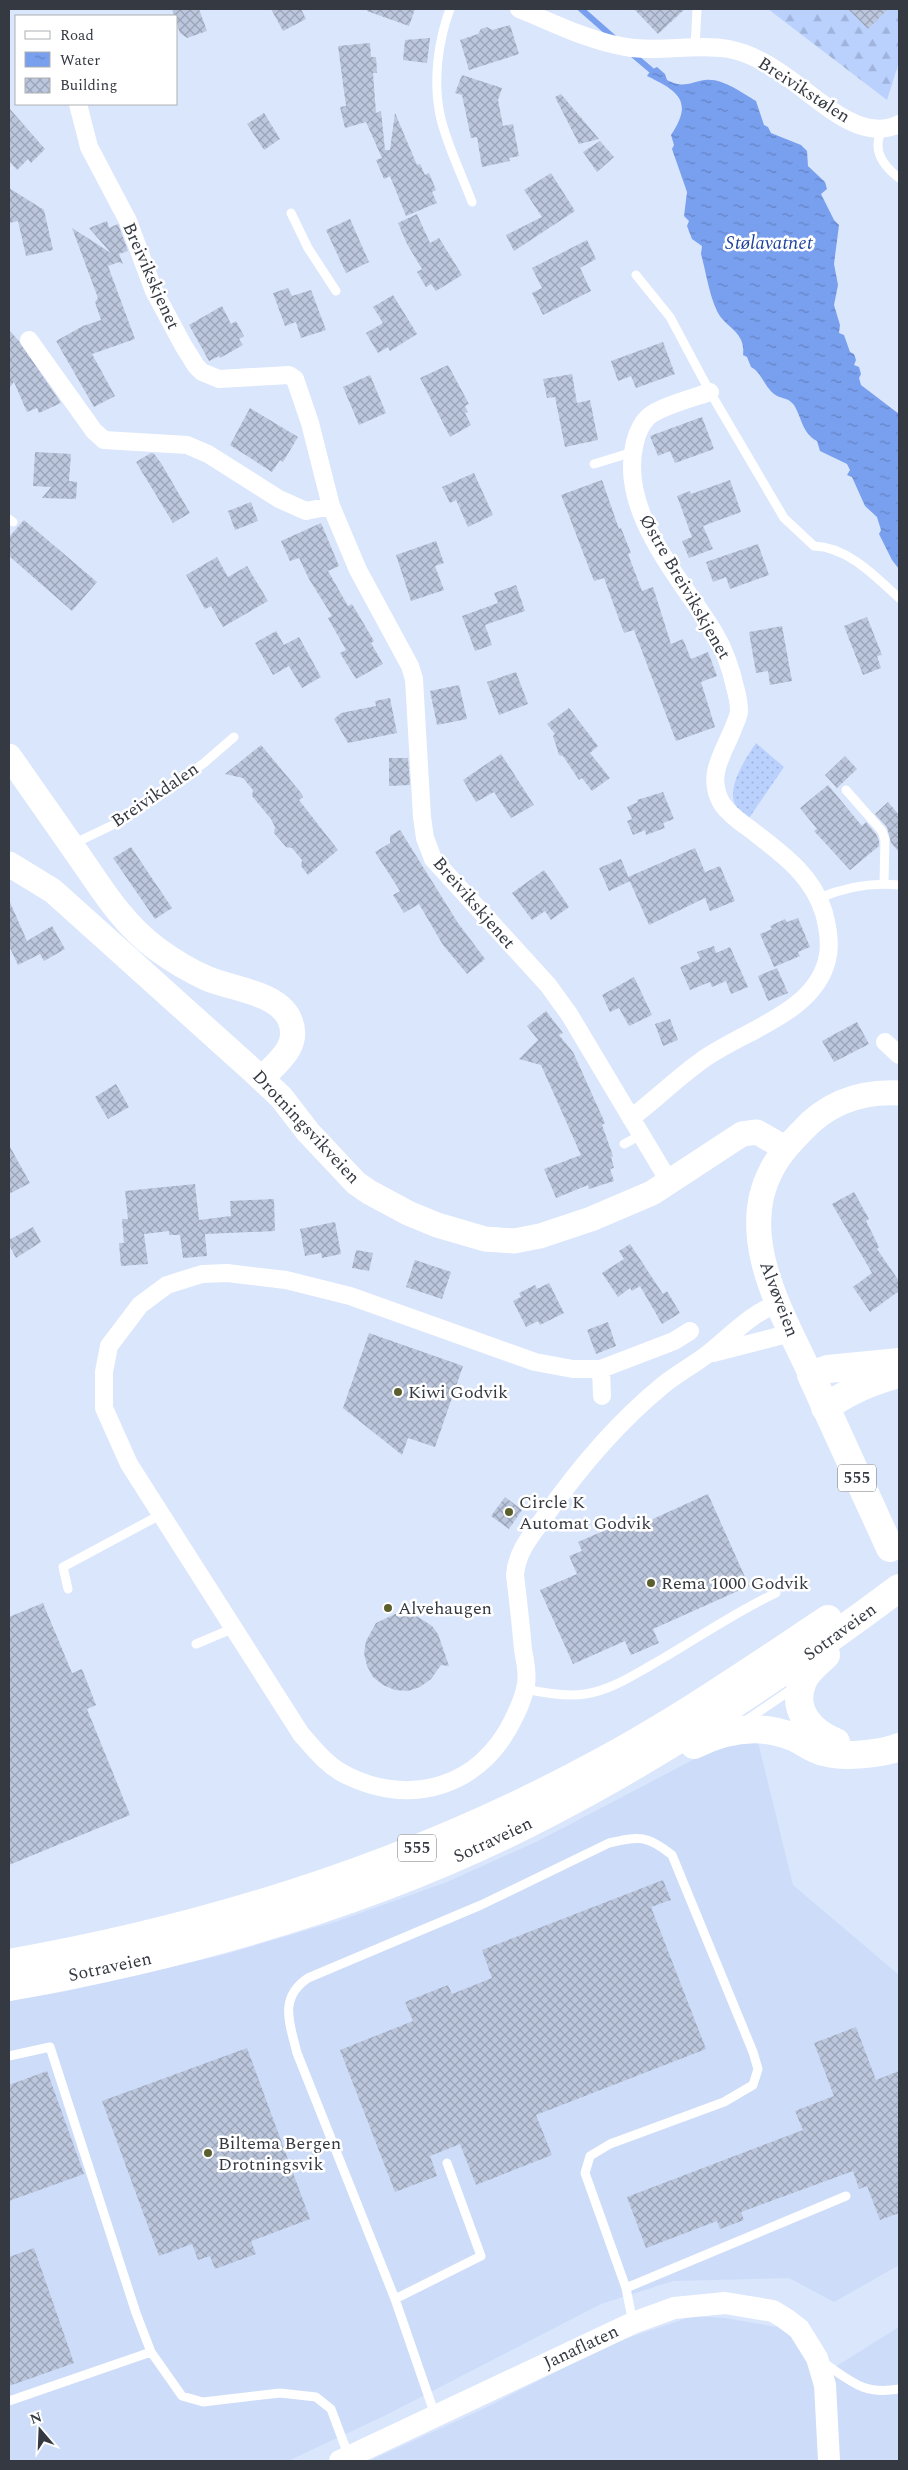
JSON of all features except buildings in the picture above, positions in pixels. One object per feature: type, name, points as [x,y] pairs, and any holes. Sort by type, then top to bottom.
[{"type":"highway","points":[[811,1375],[828,1369],[899,1362]]},
{"type":"highway","points":[[825,1408],[839,1398],[875,1380],[899,1374]]},
{"type":"highway","name":"555","points":[[811,1375],[895,1560]]},
{"type":"highway","name":"Sotraveien","points":[[9,1963],[120,1942],[211,1918],[341,1878],[466,1827],[544,1791],[640,1740],[743,1676],[895,1560]]},
{"type":"highway","name":"555","points":[[803,1681],[810,1670],[826,1656],[870,1623],[893,1593]]},
{"type":"highway","name":"Sotraveien","points":[[9,1987],[150,1959],[296,1918],[401,1880],[479,1847],[549,1814],[622,1773],[768,1684],[893,1593]]},
{"type":"highway","points":[[803,1681],[800,1705],[804,1718],[812,1729],[823,1737],[862,1754]]},
{"type":"highway","name":"555","points":[[622,1773],[645,1772],[705,1740],[734,1730],[761,1728],[793,1737],[824,1753],[877,1754],[899,1747]]},
{"type":"main road","points":[[9,756],[125,920],[168,957],[206,978],[268,998],[281,1008],[292,1027],[290,1048],[262,1078]]},
{"type":"main road","name":"Drotningsvikveien","points":[[9,864],[52,891],[262,1078],[356,1182],[369,1192],[408,1213],[437,1225],[485,1239],[514,1241],[540,1236],[591,1219],[652,1193],[670,1183],[742,1134],[757,1132],[785,1148]]},
{"type":"main road","name":"Alvøveien","points":[[811,1375],[766,1273],[759,1244],[758,1215],[770,1172],[785,1148],[812,1120],[839,1102],[866,1094],[899,1092]]},
{"type":"street","name":"Breivikstølen","points":[[519,9],[583,35],[627,47],[728,49],[752,56],[776,69],[837,115],[859,126],[891,126]]},
{"type":"street","name":"Breivikskjenet","points":[[78,105],[89,147],[116,196],[154,291],[182,345],[202,372],[219,379],[289,375],[295,379],[310,423],[331,506],[358,570],[410,666],[414,680],[422,817],[425,838],[433,859],[548,985],[570,1014],[670,1183]]},
{"type":"street","points":[[29,340],[94,431],[104,440],[187,445],[208,454],[279,498],[306,511],[331,506]]},
{"type":"street","name":"Østre Breivikskjenet","points":[[631,1118],[702,1060],[792,1008],[810,992],[822,975],[828,959],[829,940],[820,898],[788,857],[736,818],[724,806],[715,789],[714,775],[739,712],[731,668],[716,637],[649,531],[639,505],[631,465],[632,452],[638,433],[648,417],[710,392]]},
{"type":"street","points":[[885,1042],[899,1055]]},
{"type":"street","points":[[690,1331],[674,1342],[601,1370],[573,1369],[535,1362],[350,1296],[286,1280],[227,1272],[202,1274],[167,1285],[140,1305],[111,1342],[104,1372],[104,1408],[118,1443],[160,1515],[301,1734],[324,1761],[348,1776],[379,1787],[407,1791],[436,1786],[462,1776],[487,1759],[501,1743],[521,1704],[527,1682],[515,1575],[517,1559],[574,1476],[607,1437],[662,1386],[707,1354],[748,1320],[779,1303]]},
{"type":"street","points":[[707,1354],[792,1333]]},
{"type":"street","points":[[601,1370],[602,1396]]},
{"type":"street","name":"Janaflaten","points":[[345,2459],[633,2323],[674,2308],[725,2303],[754,2306],[773,2311],[799,2329],[817,2358],[825,2385],[831,2461]]},
{"type":"lane","points":[[450,9],[442,31],[436,90],[441,117],[472,202]]},
{"type":"lane","points":[[695,48],[697,9]]},
{"type":"lane","name":"Breivikstølen","points":[[891,126],[878,138],[878,154],[886,168],[899,178]]},
{"type":"lane","points":[[291,213],[308,248],[336,290]]},
{"type":"lane","points":[[636,275],[670,317],[710,392],[784,518],[814,546],[824,546],[846,555],[872,573],[899,598]]},
{"type":"lane","points":[[594,464],[632,452]]},
{"type":"lane","name":"Breivikdalen","points":[[71,845],[121,821],[204,763],[234,737]]},
{"type":"lane","points":[[846,790],[882,831],[885,840],[884,883]]},
{"type":"lane","points":[[820,898],[856,886],[884,883],[899,885]]},
{"type":"lane","points":[[624,1144],[641,1135]]},
{"type":"lane","points":[[68,1589],[63,1567],[160,1515]]},
{"type":"lane","points":[[525,1689],[547,1693],[586,1694],[620,1682],[678,1650],[744,1608],[776,1593]]},
{"type":"lane","points":[[196,1644],[234,1628]]},
{"type":"lane","name":"Sotraveien","points":[[734,1730],[803,1681]]},
{"type":"lane","points":[[435,2415],[395,2299],[297,2053],[287,2015],[291,1994],[299,1984],[308,1978],[481,1905],[609,1843],[630,1838],[645,1838],[656,1842],[672,1855],[753,2052],[758,2069],[753,2085],[724,2102],[610,2144],[590,2156],[585,2173],[626,2288],[633,2323]]},
{"type":"lane","points":[[9,2056],[50,2047],[136,2313],[151,2352],[182,2396],[204,2402],[280,2394],[316,2397],[331,2409],[345,2459]]},
{"type":"lane","points":[[395,2299],[481,2256],[447,2163]]},
{"type":"lane","points":[[626,2288],[846,2196]]},
{"type":"lane","points":[[9,2401],[151,2352]]},
{"type":"lane","name":"Janaflaten","points":[[817,2358],[865,2388],[880,2392],[899,2389]]},
{"type":"shaded area","points":[[729,1741],[758,1742],[793,1885],[899,1975],[899,2265],[834,2302],[789,2278],[673,2281],[601,2304],[384,2416],[288,2461],[9,2461],[9,2001],[63,1992],[223,1955],[338,1921],[447,1882],[538,1841]]},
{"type":"shaded area","points":[[693,2316],[725,2318],[777,2327],[808,2346],[827,2372],[899,2327],[899,2461],[369,2461],[483,2409],[613,2343]]},
{"type":"green space","points":[[768,9],[899,9],[899,62],[887,100]]},
{"type":"green space","points":[[756,743],[784,767],[749,818],[737,808],[733,792],[738,774]]},
{"type":"water","name":"Stølavatnet","points":[[657,67],[665,74],[667,80],[673,83],[687,84],[705,80],[719,81],[756,101],[764,125],[768,127],[771,133],[801,145],[807,151],[808,166],[825,182],[827,189],[821,194],[834,220],[839,225],[834,264],[838,285],[834,305],[840,325],[839,333],[844,335],[850,352],[854,354],[856,360],[854,365],[859,367],[861,374],[859,378],[861,385],[899,414],[899,569],[892,560],[879,534],[881,530],[877,517],[865,506],[852,477],[847,475],[850,470],[847,464],[820,451],[817,441],[805,430],[794,405],[774,394],[768,388],[758,372],[751,367],[747,357],[743,355],[743,347],[738,335],[717,311],[701,254],[702,246],[692,239],[687,226],[689,221],[684,216],[687,192],[672,149],[674,145],[671,135],[678,123],[682,105],[674,92],[647,76],[651,70]]},
{"type":"waterway","points":[[581,9],[614,38]]},
{"type":"waterway","points":[[631,53],[651,70]]},
{"type":"place","name":"Kiwi Godvik","points":[[398,1392]]},
{"type":"place","name":"Circle K Automat Godvik","points":[[509,1512]]},
{"type":"place","name":"Rema 1000 Godvik","points":[[651,1583]]},
{"type":"place","name":"Alvehaugen","points":[[388,1608]]},
{"type":"place","name":"Biltema Bergen Drotningsvik","points":[[208,2153]]}]
